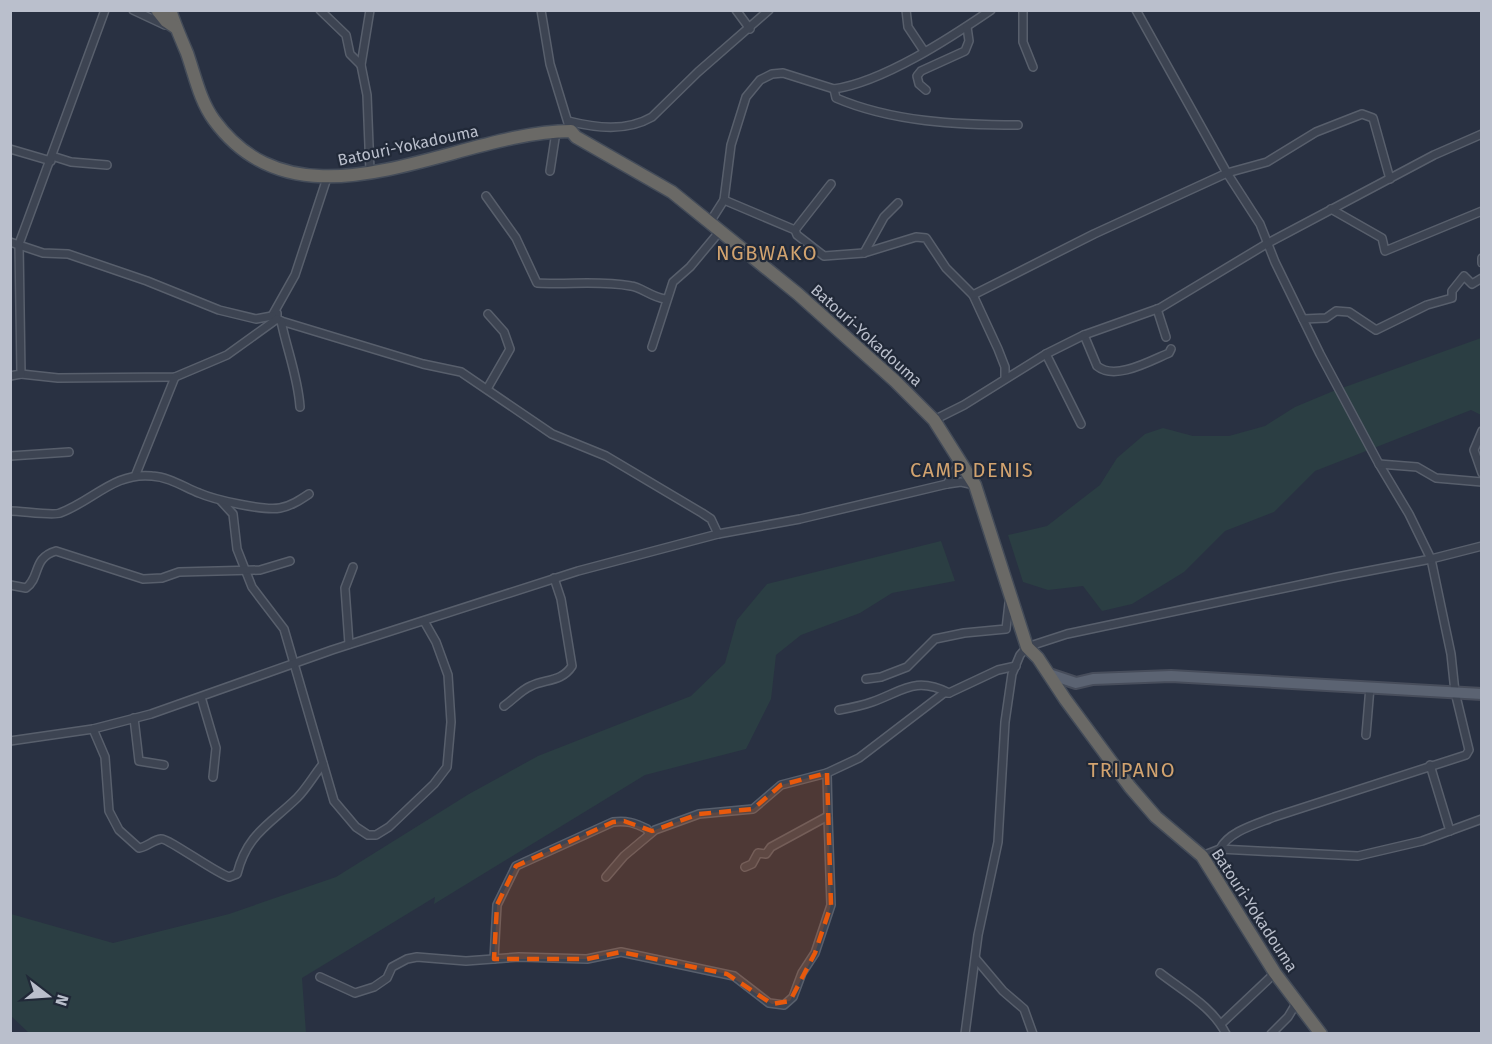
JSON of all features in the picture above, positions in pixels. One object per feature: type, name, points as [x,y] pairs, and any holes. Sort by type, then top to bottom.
[{"type":"highway","name":"Batouri-Yokadouma","points":[[168,10],[206,107],[224,132],[243,149],[277,170],[306,177],[327,178],[556,132],[569,126],[576,137],[589,142],[672,192],[837,329],[934,420],[975,485],[1028,647],[1143,803],[1202,856],[1275,973],[1321,1034]]},
{"type":"highway","points":[[158,11],[168,10]]},
{"type":"highway","name":"Batouri-Yokadouma","points":[[158,11],[165,21],[177,31]]},
{"type":"main road","points":[[1049,674],[1076,683],[1104,679],[1171,676],[1482,694]]},
{"type":"main road","points":[[1065,699],[1076,683]]},
{"type":"street","points":[[21,374],[19,244],[105,10]]},
{"type":"street","points":[[133,10],[177,31]]},
{"type":"street","points":[[320,10],[346,35],[350,54],[361,66]]},
{"type":"street","points":[[370,10],[361,66],[367,95],[370,171]]},
{"type":"street","points":[[541,10],[550,64],[569,126],[605,129],[644,122],[769,10]]},
{"type":"street","points":[[736,10],[750,29]]},
{"type":"street","points":[[906,10],[908,27],[924,51]]},
{"type":"street","points":[[710,222],[724,200],[731,145],[746,98],[760,80],[772,74],[783,73],[834,89],[858,84],[924,51],[967,27],[991,10]]},
{"type":"street","points":[[1023,10],[1023,42],[1033,67]]},
{"type":"street","points":[[1136,10],[1227,173],[1260,224],[1303,319],[1431,559],[1451,654],[1455,692],[1468,753],[1274,817],[1245,829],[1225,842],[1220,849]]},
{"type":"street","points":[[926,90],[919,84],[917,76],[921,71],[965,51],[969,41],[967,27]]},
{"type":"street","points":[[834,89],[836,98],[863,109],[915,119],[1018,125]]},
{"type":"street","points":[[973,295],[1036,261],[1227,173],[1267,162],[1316,132],[1366,114],[1373,118],[1377,128],[1390,179]]},
{"type":"street","points":[[550,171],[556,132]]},
{"type":"street","points":[[934,420],[964,405],[1046,354],[1084,335],[1157,309],[1268,243],[1331,209],[1482,134]]},
{"type":"street","points":[[10,149],[71,162],[107,165]]},
{"type":"street","points":[[10,376],[21,374],[58,378],[175,377],[226,355],[277,319],[295,275],[327,178]]},
{"type":"street","points":[[795,230],[831,184]]},
{"type":"street","points":[[486,196],[516,238],[537,283],[567,285],[586,281],[634,286],[650,296],[665,299]]},
{"type":"street","points":[[724,200],[795,230],[819,255],[864,253],[916,237],[926,238],[946,268],[973,295],[1005,367],[1005,378]]},
{"type":"street","points":[[864,253],[884,218],[898,203]]},
{"type":"street","points":[[1331,209],[1382,238],[1385,251],[1482,211]]},
{"type":"street","points":[[652,347],[665,299],[673,282],[690,267],[720,231]]},
{"type":"street","points":[[10,242],[43,253],[68,254],[219,310],[256,318],[277,319],[423,364],[461,372],[552,434],[606,456],[702,513],[711,519],[718,534]]},
{"type":"street","points":[[1303,319],[1326,318],[1336,311],[1348,312],[1376,330],[1427,305],[1452,298],[1452,291],[1464,276],[1472,284],[1482,278]]},
{"type":"street","points":[[1157,309],[1166,337]]},
{"type":"street","points":[[487,388],[510,349],[504,332],[488,314]]},
{"type":"street","points":[[277,319],[297,375],[300,407]]},
{"type":"street","points":[[1084,335],[1097,366],[1110,372],[1138,366],[1169,353],[1171,349]]},
{"type":"street","points":[[1046,354],[1081,424]]},
{"type":"street","points":[[1005,367],[1014,374]]},
{"type":"street","points":[[136,474],[175,377]]},
{"type":"street","points":[[1482,431],[1474,450],[1482,473]]},
{"type":"street","points":[[10,456],[69,452]]},
{"type":"street","points":[[947,484],[961,461]]},
{"type":"street","points":[[1379,464],[1417,467],[1436,478],[1482,483]]},
{"type":"street","points":[[10,512],[61,513],[94,493],[136,474],[168,480],[221,501],[279,508],[309,494]]},
{"type":"street","points":[[10,741],[93,729],[134,718],[201,698],[349,644],[554,578],[718,534],[801,519],[947,484],[961,482],[975,485]]},
{"type":"street","points":[[221,501],[233,514],[237,549],[252,587],[284,629],[334,801],[356,827],[368,835],[376,835],[389,827],[443,774],[450,746],[451,691],[445,665],[424,621]]},
{"type":"street","points":[[965,1034],[985,899],[998,842],[1005,722],[1012,674],[1020,656],[1028,647],[1067,634],[1431,559],[1482,546]]},
{"type":"street","points":[[10,585],[26,588],[30,585],[40,560],[56,551],[143,579],[162,578],[179,572],[203,574],[260,570],[290,561]]},
{"type":"street","points":[[349,644],[345,588],[353,567]]},
{"type":"street","points":[[504,706],[527,687],[556,679],[568,672],[572,666],[561,599],[554,578]]},
{"type":"street","points":[[866,679],[881,677],[907,667],[935,639],[1006,629],[1009,604],[1014,600]]},
{"type":"street","points":[[606,877],[649,834],[699,814],[753,809],[781,785],[827,773],[859,758],[944,693],[949,693],[998,670],[1016,666]]},
{"type":"street","points":[[838,710],[870,703],[914,685],[928,685],[949,693]]},
{"type":"street","points":[[1366,735],[1370,687]]},
{"type":"street","points":[[201,698],[216,748],[213,777]]},
{"type":"street","points":[[134,718],[139,761],[164,765]]},
{"type":"street","points":[[93,729],[105,757],[109,811],[129,841],[139,848],[158,839],[169,840],[201,863],[229,876],[237,874],[250,841],[264,824],[298,797],[323,764]]},
{"type":"street","points":[[1430,765],[1450,831]]},
{"type":"street","points":[[320,977],[355,993],[374,987],[387,978],[392,967],[407,958],[423,957],[466,961],[587,959],[621,952],[727,974],[738,978],[769,1003],[784,1005],[793,997],[802,973],[815,953],[831,905],[827,773]]},
{"type":"street","points":[[745,867],[752,864],[758,853],[766,854],[771,848],[828,816]]},
{"type":"street","points":[[1202,856],[1220,849],[1358,856],[1385,852],[1482,819]]},
{"type":"street","points":[[494,959],[497,905],[516,866],[613,822],[624,820],[635,823],[647,829],[649,834]]},
{"type":"street","points":[[976,959],[1003,991],[1024,1009],[1033,1034]]},
{"type":"street","points":[[1160,973],[1222,1023],[1226,1034]]},
{"type":"street","points":[[1222,1023],[1275,973]]},
{"type":"street","points":[[1271,1034],[1288,1017],[1297,1002]]},
{"type":"highlighted area","points":[[827,773],[831,905],[815,953],[790,1001],[772,1004],[727,974],[621,952],[587,959],[494,959],[497,905],[516,866],[613,822],[624,821],[652,831],[699,814],[753,809],[781,785]]},
{"type":"green space","points":[[1481,338],[1481,415],[1471,410],[1315,471],[1274,512],[1225,531],[1184,572],[1132,604],[1102,611],[1083,586],[1048,590],[1023,582],[1008,535],[1047,526],[1100,485],[1117,458],[1145,434],[1163,428],[1193,436],[1229,436],[1265,426],[1295,407],[1331,392]]},
{"type":"green space","points":[[941,541],[955,581],[892,593],[860,613],[801,635],[776,655],[771,699],[746,749],[645,775],[434,904],[435,897],[302,978],[306,1033],[29,1033],[11,1016],[11,914],[113,943],[229,914],[336,877],[469,794],[538,756],[691,696],[725,663],[737,620],[767,584]]},
{"type":"district","name":"NGBWAKO","points":[[767,253]]},
{"type":"district","name":"CAMP DENIS","points":[[972,470]]},
{"type":"district","name":"TRIPANO","points":[[1132,770]]}]
